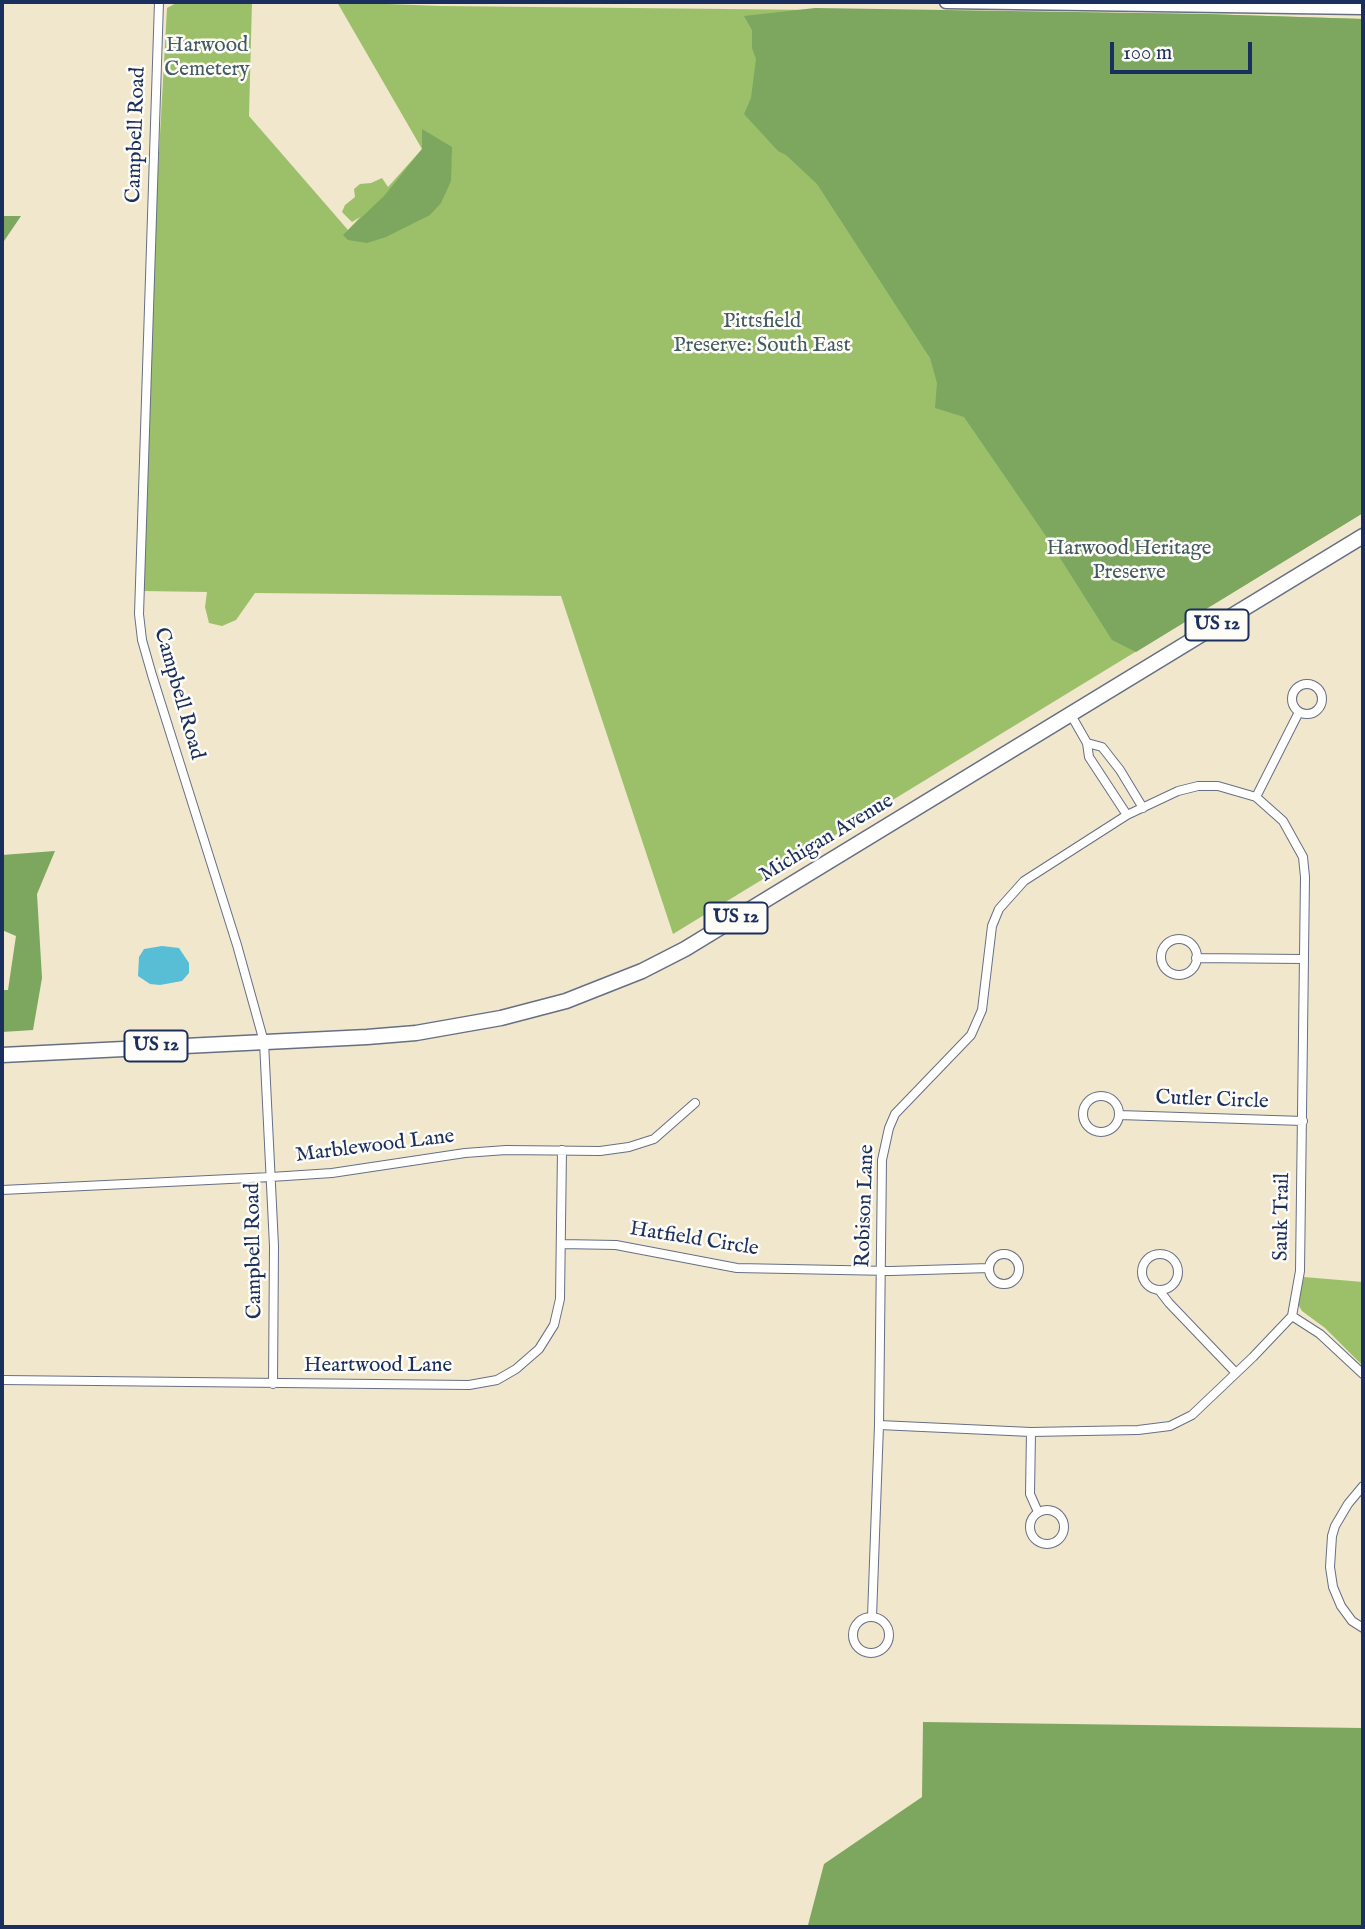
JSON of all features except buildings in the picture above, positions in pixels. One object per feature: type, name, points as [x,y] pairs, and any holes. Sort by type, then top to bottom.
[{"type":"highway","name":"Michigan Avenue","points":[[264,1042],[367,1037],[461,1027],[540,1008],[613,983],[685,949],[1363,536]]},
{"type":"highway","name":"US 12","points":[[2,1055],[264,1042]]},
{"type":"main road","points":[[946,2],[1363,8]]},
{"type":"street","name":"Campbell Road","points":[[159,2],[139,551],[140,627],[152,675],[237,945],[264,1042],[274,1246],[273,1384]]},
{"type":"street","points":[[1256,797],[1299,712]]},
{"type":"street","points":[[1071,715],[1087,743],[1089,757],[1127,815]]},
{"type":"street","points":[[1087,743],[1102,747],[1120,770],[1143,808]]},
{"type":"street","name":"Sauk Trail","points":[[1127,815],[1178,790],[1198,786],[1227,788],[1256,797],[1272,809],[1283,821],[1303,858],[1305,877],[1300,1271],[1292,1316]]},
{"type":"street","name":"Robison Lane","points":[[872,1617],[879,1426],[882,1160],[888,1128],[895,1114],[971,1035],[982,1010],[992,926],[999,909],[1024,881],[1127,815]]},
{"type":"street","points":[[1183,940],[1193,946],[1196,958],[1193,968],[1183,975],[1178,975],[1167,971],[1161,956],[1166,945],[1183,940]]},
{"type":"street","points":[[1196,958],[1302,959]]},
{"type":"street","points":[[1099,1096],[1105,1096],[1116,1103],[1119,1115],[1115,1127],[1103,1133],[1087,1127],[1082,1116],[1088,1100],[1099,1096]]},
{"type":"street","name":"Marblewood Lane","points":[[2,1189],[332,1173],[465,1153],[506,1150],[600,1151],[629,1147],[654,1139],[695,1103]]},
{"type":"street","name":"Cutler Circle","points":[[1119,1115],[1303,1121]]},
{"type":"street","name":"Heartwood Lane","points":[[2,1380],[469,1385],[497,1380],[516,1369],[539,1349],[554,1325],[560,1299],[562,1150]]},
{"type":"street","name":"Hatfield Circle","points":[[561,1244],[615,1245],[737,1268],[881,1271],[989,1268]]},
{"type":"street","points":[[1159,1290],[1171,1286],[1177,1275],[1176,1264],[1163,1254],[1147,1259],[1142,1268],[1143,1280],[1147,1285],[1159,1290],[1236,1373]]},
{"type":"street","points":[[879,1426],[1031,1432],[1138,1430],[1170,1426],[1192,1415],[1292,1316],[1320,1334],[1363,1374]]},
{"type":"street","points":[[1031,1432],[1030,1494],[1038,1512]]},
{"type":"street","points":[[1363,1486],[1335,1526],[1330,1567],[1333,1587],[1341,1606],[1352,1621],[1363,1628]]},
{"type":"street","points":[[1049,1510],[1060,1517],[1064,1527],[1056,1541],[1046,1544],[1031,1535],[1030,1523],[1038,1512],[1049,1510]]},
{"type":"street","points":[[872,1617],[886,1625],[889,1636],[885,1647],[880,1651],[868,1653],[858,1646],[854,1635],[857,1624],[872,1617]]},
{"type":"green space","name":"Pittsfield Preserve: South East","points":[[178,2],[252,2],[249,116],[348,230],[360,217],[352,222],[342,212],[345,205],[355,197],[354,189],[360,184],[382,178],[388,187],[422,149],[337,2],[440,6],[1204,14],[1363,19],[1363,513],[673,934],[561,596],[255,593],[236,620],[222,626],[209,623],[205,607],[207,592],[143,591],[157,189],[167,8]]},
{"type":"green space","name":"Harwood Heritage Preserve","points":[[815,8],[1363,19],[1363,513],[1136,652],[1112,640],[1048,539],[964,417],[935,408],[937,383],[930,358],[817,184],[786,155],[778,151],[744,114],[751,98],[756,59],[752,48],[752,30],[744,16]]},
{"type":"green space","points":[[422,129],[452,147],[451,181],[441,203],[430,215],[386,237],[367,243],[348,240],[343,235],[384,196],[422,149]]},
{"type":"green space","points":[[2,216],[21,216],[2,244]]},
{"type":"green space","points":[[55,851],[37,894],[42,978],[33,1030],[2,1032],[2,990],[8,990],[16,936],[2,930],[2,855]]},
{"type":"green space","points":[[1304,1277],[1363,1282],[1363,1366],[1325,1328],[1302,1311],[1299,1298]]},
{"type":"green space","points":[[923,1722],[1363,1728],[1363,1927],[808,1925],[824,1864],[922,1797]]},
{"type":"water","points":[[162,946],[179,948],[189,963],[189,973],[182,981],[150,984],[138,976],[139,957],[144,949]]},
{"type":"park label","name":"Harwood Cemetery","points":[[207,59]]}]
